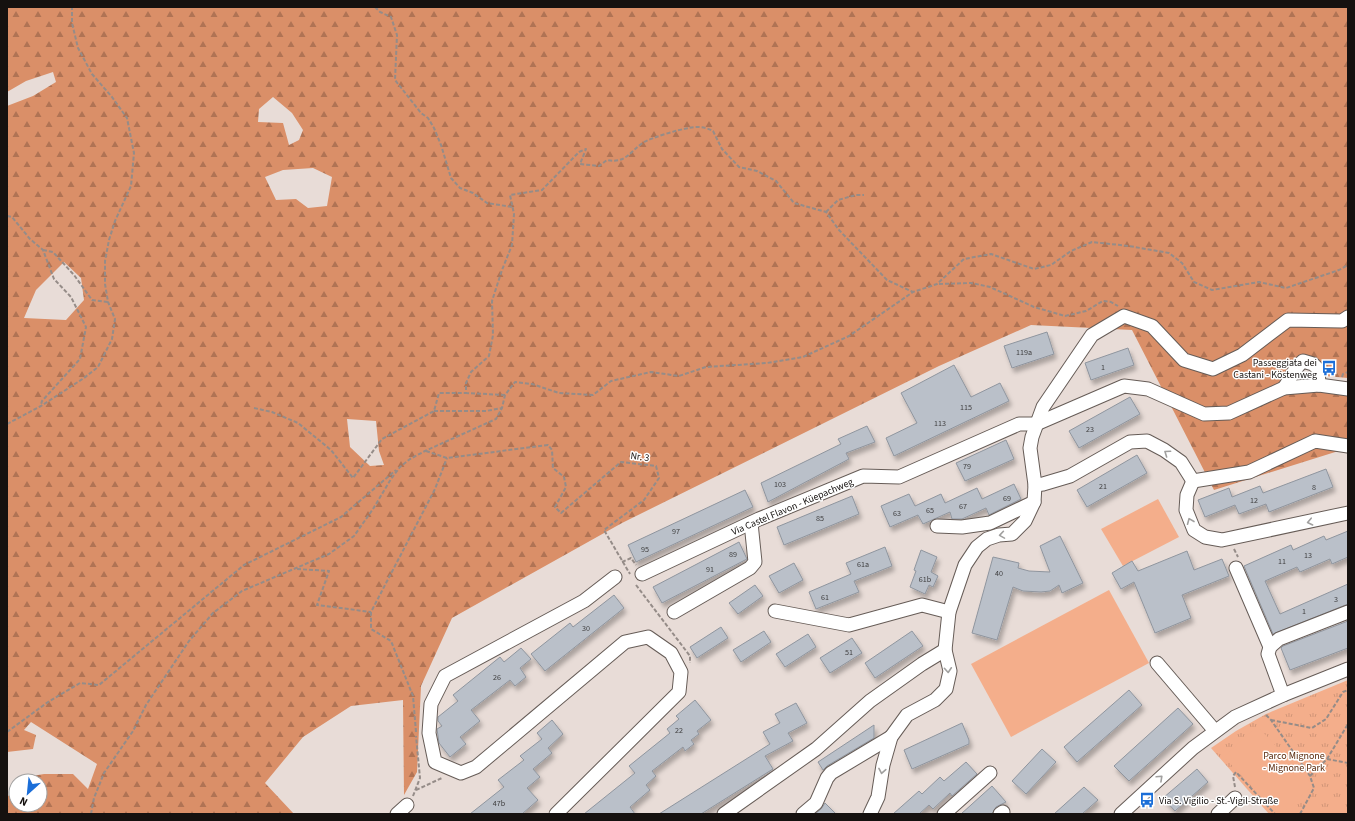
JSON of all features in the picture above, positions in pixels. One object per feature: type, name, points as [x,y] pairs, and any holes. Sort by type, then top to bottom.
[{"type":"street","points":[[870,814],[878,797],[883,765],[891,737],[906,715],[934,700],[946,689],[950,671],[945,650],[949,612],[965,565],[976,547],[987,539],[1000,535],[1012,534],[1025,521],[1034,502],[1035,485],[1030,448],[1036,424],[1043,407],[1092,335],[1124,316],[1152,326],[1184,360],[1213,369],[1242,355],[1288,320],[1346,321]]},
{"type":"street","points":[[1284,388],[1292,377],[1296,366],[1303,361],[1313,364],[1318,369],[1319,385]]},
{"type":"street","points":[[1036,424],[1124,386],[1148,389],[1204,414],[1229,413],[1284,388],[1319,385],[1348,389]]},
{"type":"street","name":"Via Castel Flavon - Küepachweg","points":[[642,574],[751,523],[863,476],[899,477],[1019,424],[1036,424]]},
{"type":"street","points":[[1193,481],[1249,472],[1315,440],[1348,446]]},
{"type":"street","points":[[1035,485],[1070,476],[1130,442],[1147,441],[1164,450],[1181,462],[1193,481]]},
{"type":"street","points":[[1193,481],[1187,495],[1186,510],[1194,530],[1206,537],[1222,540],[1348,514]]},
{"type":"street","points":[[937,526],[962,527],[990,523],[1034,502]]},
{"type":"street","points":[[674,612],[750,568],[755,562],[751,523]]},
{"type":"street","points":[[1236,568],[1270,647]]},
{"type":"street","points":[[556,814],[679,692],[681,672],[671,653],[648,637],[625,642],[476,767],[461,773],[435,762],[429,732],[431,704],[445,676],[584,601],[615,577]]},
{"type":"street","points":[[775,611],[849,625],[922,605],[949,612]]},
{"type":"street","points":[[1283,695],[1268,654],[1270,647],[1279,639],[1348,612]]},
{"type":"street","points":[[724,814],[816,749],[870,701],[922,664],[945,650]]},
{"type":"street","points":[[1157,663],[1215,731]]},
{"type":"street","points":[[1121,814],[1193,748],[1235,716],[1348,669]]},
{"type":"street","points":[[803,814],[816,803],[827,778],[831,773],[891,737]]},
{"type":"street","points":[[944,814],[990,773]]},
{"type":"street","points":[[1218,814],[1236,798]]},
{"type":"path","points":[[7,424],[41,406],[98,367],[112,339],[115,319],[108,302],[105,261],[109,240],[115,221],[131,186],[134,153],[127,118],[112,97],[92,74],[78,48],[72,23],[72,7]]},
{"type":"path","points":[[375,7],[380,12],[391,18],[397,35],[395,80],[421,112],[428,118],[434,128],[451,178],[460,188],[473,192],[487,203],[512,207]]},
{"type":"path","points":[[466,393],[466,383],[470,372],[489,356],[493,335],[492,301],[512,245],[514,214],[510,195],[542,190],[580,152],[586,149],[580,164],[599,166],[607,160],[615,162],[624,158],[645,142],[690,127],[708,128],[713,131],[722,150],[739,167],[757,171],[776,181],[794,202],[826,212],[839,230],[887,280],[913,292]]},
{"type":"path","points":[[826,212],[838,200],[856,195],[864,195]]},
{"type":"path","points":[[7,216],[12,217],[30,239],[43,250],[53,252],[74,275],[92,300],[108,302]]},
{"type":"path","points":[[937,284],[964,259],[991,254],[1034,269],[1051,264],[1071,251],[1092,242],[1129,246],[1168,253],[1182,262],[1194,282],[1212,290],[1259,282],[1286,288],[1339,270],[1348,265]]},
{"type":"path","points":[[41,406],[42,401],[80,359],[86,327],[72,297],[54,279],[43,250]]},
{"type":"path","points":[[7,732],[48,702],[80,683],[99,685],[244,565],[341,517],[410,459],[426,450],[496,419],[502,408],[504,395],[515,382],[532,384],[559,393],[593,395],[611,381],[651,372],[679,376],[706,367],[767,363],[803,357],[849,336],[913,292],[937,284],[971,283],[990,287],[1034,307],[1065,316],[1086,310],[1104,301],[1111,302],[1122,308],[1124,316]]},
{"type":"path","points":[[434,411],[439,393],[504,395]]},
{"type":"path","points":[[254,408],[272,412],[298,422],[331,450],[353,478],[382,439],[434,411],[486,411],[502,408]]},
{"type":"path","name":"Nr. 3","points":[[426,450],[447,458],[548,445],[552,450],[553,468],[564,476],[566,487],[555,507],[561,513],[622,462],[656,466],[659,478],[644,500],[604,530],[639,590],[690,656],[689,665],[681,672]]},
{"type":"path","points":[[402,810],[416,790],[420,778],[413,696],[391,640],[371,629],[371,612],[435,490],[447,458]]},
{"type":"path","points":[[91,814],[94,798],[104,772],[133,731],[146,705],[189,641],[213,614],[242,591],[329,554],[354,536],[400,467]]},
{"type":"path","points":[[1236,568],[1243,565],[1234,548],[1240,548]]},
{"type":"path","points":[[622,562],[631,558],[642,574]]},
{"type":"path","points":[[296,569],[329,571],[317,605],[371,612]]},
{"type":"path","points":[[1271,720],[1312,728],[1326,719],[1343,692],[1348,690]]},
{"type":"path","points":[[1260,705],[1310,776],[1314,788],[1300,814]]},
{"type":"path","points":[[1310,776],[1327,759],[1348,724]]},
{"type":"path","points":[[1327,759],[1348,763]]},
{"type":"path","points":[[416,790],[442,778],[452,770]]},
{"type":"path","points":[[1236,798],[1234,776],[1236,772],[1275,814]]},
{"type":"green space","points":[[7,7],[1348,7],[1348,378],[1325,376],[1321,366],[1303,361],[1285,388],[1340,387],[1348,382],[1348,448],[1214,490],[1132,330],[1031,325],[939,366],[622,523],[452,618],[421,686],[417,772],[404,795],[403,700],[351,706],[303,737],[265,783],[294,814],[7,814],[7,795],[8,813],[48,813],[48,774],[73,774],[88,789],[97,764],[31,722],[24,730],[36,735],[33,749],[7,752],[7,106],[33,96],[56,82],[53,72],[26,81],[7,92]],"holes":[[[273,97],[292,113],[303,130],[299,140],[289,145],[283,123],[258,122],[259,109]],[[313,168],[332,177],[327,206],[308,208],[296,199],[276,200],[265,177],[283,170]],[[64,262],[81,278],[84,300],[66,320],[24,318],[36,290]],[[347,419],[376,421],[379,451],[384,465],[370,466],[350,447]]]},
{"type":"green space","points":[[1158,499],[1179,537],[1123,566],[1101,529]]},
{"type":"green space","points":[[1109,590],[1149,663],[1011,737],[971,664]]},
{"type":"green space","name":"Parco Mignone - Mignone Park","points":[[1348,680],[1348,814],[1269,814],[1211,748],[1236,731],[1266,714]]},
{"type":"green space","points":[[1257,726],[1313,785],[1282,814],[1278,814],[1224,757]]},
{"type":"building","points":[[1047,332],[1054,354],[1012,368],[1004,346]]},
{"type":"building","points":[[1128,348],[1134,365],[1091,380],[1085,363]]},
{"type":"building","points":[[954,365],[971,397],[1000,383],[1009,401],[894,456],[886,438],[917,423],[901,393]]},
{"type":"building","points":[[1130,397],[1140,414],[1079,448],[1069,431]]},
{"type":"building","points":[[867,426],[875,442],[846,453],[849,459],[768,502],[761,483],[841,444],[838,439]]},
{"type":"building","points":[[1006,440],[1014,459],[965,481],[956,463]]},
{"type":"building","points":[[1137,455],[1147,473],[1087,507],[1077,490]]},
{"type":"building","points":[[1326,469],[1333,487],[1269,512],[1266,504],[1239,514],[1235,505],[1205,517],[1198,500],[1229,488],[1232,497],[1260,486],[1263,493]]},
{"type":"building","points":[[1014,484],[1021,499],[989,515],[986,508],[962,519],[952,519],[950,512],[923,524],[918,515],[890,527],[881,506],[909,494],[915,506],[941,494],[945,503],[977,488],[982,499]]},
{"type":"building","points":[[745,490],[753,507],[636,562],[628,545]]},
{"type":"building","points":[[852,496],[859,514],[784,545],[777,527]]},
{"type":"building","points":[[1348,531],[1348,557],[1332,564],[1330,559],[1300,572],[1297,567],[1265,581],[1280,614],[1348,584],[1348,604],[1273,634],[1244,566],[1291,545],[1293,550],[1324,536],[1326,540]]},
{"type":"building","points":[[1060,536],[1083,583],[1062,593],[1059,585],[1050,591],[1041,592],[1023,591],[1013,587],[997,640],[972,633],[993,557],[1019,563],[1018,568],[1029,571],[1050,572],[1040,546]]},
{"type":"building","points":[[739,542],[747,559],[662,603],[653,587]]},
{"type":"building","points":[[885,547],[892,566],[854,581],[859,592],[816,609],[809,592],[851,574],[846,563]]},
{"type":"building","points":[[921,550],[937,557],[931,572],[938,576],[933,587],[929,585],[925,594],[910,587]]},
{"type":"building","points":[[1187,551],[1194,570],[1222,559],[1229,576],[1182,595],[1191,618],[1155,633],[1134,582],[1121,589],[1112,573],[1132,561],[1138,571]]},
{"type":"building","points":[[794,563],[803,580],[779,593],[769,576]]},
{"type":"building","points":[[755,585],[763,596],[738,614],[729,603]]},
{"type":"building","points":[[614,595],[624,608],[545,671],[531,654],[570,623],[573,627]]},
{"type":"building","points":[[1348,621],[1348,648],[1290,670],[1281,648],[1283,646]]},
{"type":"building","points":[[721,627],[728,638],[697,658],[690,647]]},
{"type":"building","points":[[764,631],[771,642],[741,662],[733,650]]},
{"type":"building","points":[[912,631],[923,646],[875,678],[865,663]]},
{"type":"building","points":[[808,634],[816,647],[785,667],[776,654]]},
{"type":"building","points":[[852,638],[862,653],[830,673],[820,658]]},
{"type":"building","points":[[521,648],[531,659],[520,668],[526,677],[515,686],[510,680],[471,710],[480,721],[460,737],[466,744],[450,757],[439,743],[437,729],[442,726],[438,721],[438,717],[458,701],[453,695],[500,657],[504,662]]},
{"type":"building","points":[[1129,690],[1142,705],[1077,762],[1064,747]]},
{"type":"building","points":[[695,700],[711,720],[697,731],[699,734],[691,740],[694,744],[685,751],[683,747],[652,771],[656,776],[646,785],[650,790],[630,807],[635,814],[584,814],[635,773],[629,766],[670,733],[667,729],[679,719],[676,716]]},
{"type":"building","points":[[796,703],[807,723],[788,733],[793,741],[765,756],[773,769],[701,814],[659,814],[770,744],[763,732],[780,723],[775,714]]},
{"type":"building","points":[[1178,708],[1193,724],[1129,781],[1114,766]]},
{"type":"building","points":[[552,720],[563,734],[548,748],[552,753],[533,769],[540,777],[527,788],[538,800],[522,814],[470,814],[504,787],[498,780],[524,760],[520,756],[542,739],[537,733]]},
{"type":"building","points":[[962,723],[969,740],[969,744],[912,769],[904,750]]},
{"type":"building","points":[[874,725],[874,738],[827,766],[823,770],[818,762]]},
{"type":"building","points":[[1042,749],[1056,762],[1026,794],[1012,781]]},
{"type":"building","points":[[966,762],[977,774],[952,796],[950,793],[933,809],[929,805],[919,814],[893,814],[919,791],[922,794],[940,777],[944,781]]},
{"type":"building","points":[[1197,769],[1208,782],[1175,811],[1163,798]]},
{"type":"building","points":[[992,786],[1006,802],[996,807],[992,814],[961,814]]},
{"type":"building","points":[[1084,787],[1098,800],[1082,814],[1054,814]]},
{"type":"building","points":[[825,803],[836,814],[815,814]]},
{"type":"place","name":"Passeggiata dei Castani - Köstenweg","points":[[1329,368]]},
{"type":"place","name":"Via S. Vigilio - St.-Vigil-Straße","points":[[1147,800]]}]
